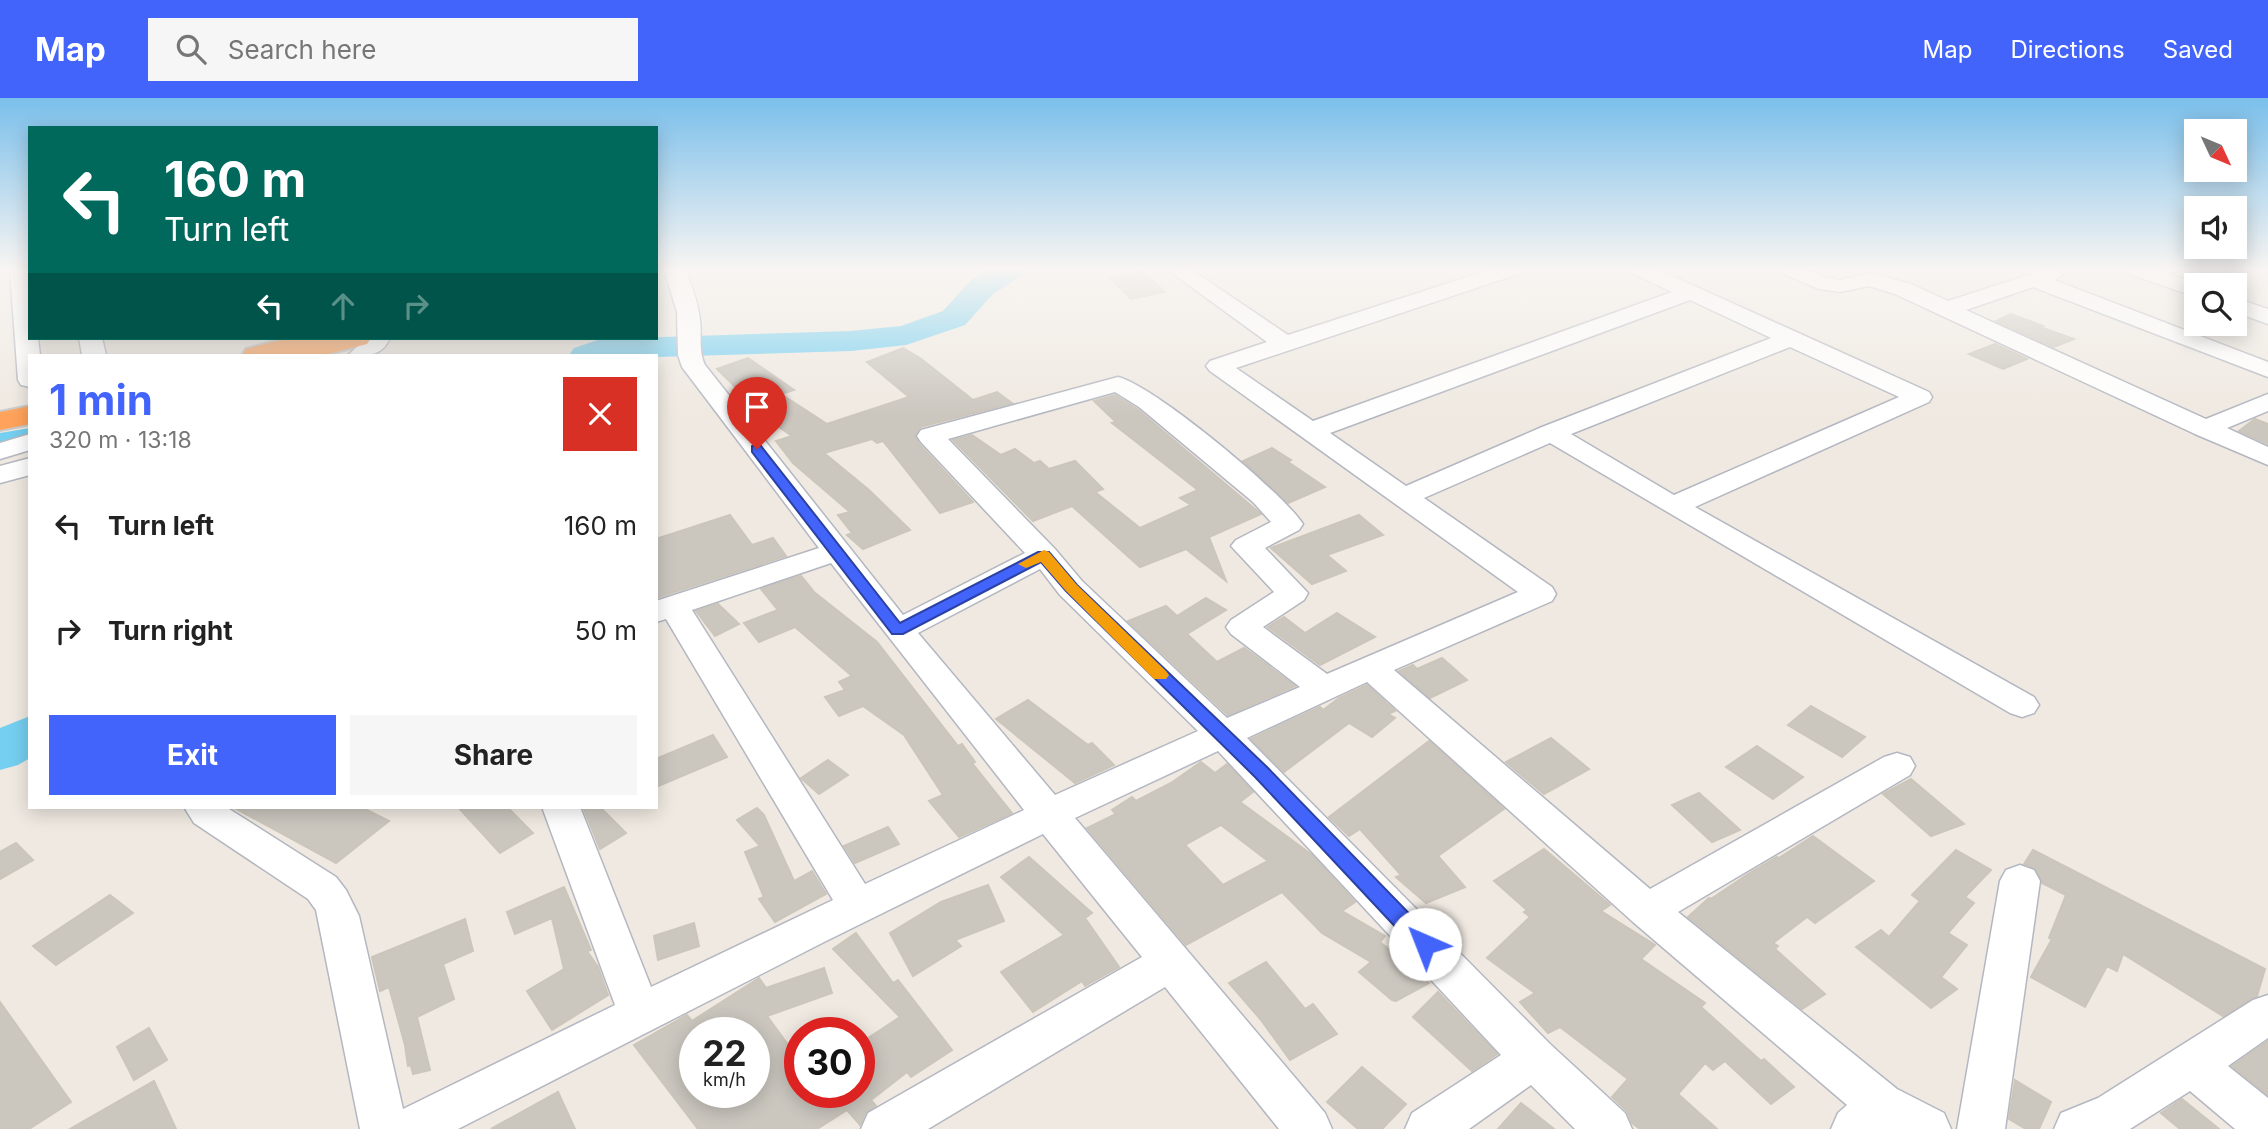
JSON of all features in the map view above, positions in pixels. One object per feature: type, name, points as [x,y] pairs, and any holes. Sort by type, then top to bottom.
[{"type":"highway","points":[[260,354],[313,340]]},
{"type":"highway","points":[[294,354],[349,340]]},
{"type":"highway","points":[[0,406],[28,401]]},
{"type":"highway","points":[[0,421],[28,415]]},
{"type":"street","points":[[24,318],[28,358]]},
{"type":"street","points":[[689,318],[688,357],[694,367],[835,552],[1171,962],[1297,1124]]},
{"type":"street","points":[[1248,318],[1285,344]]},
{"type":"street","points":[[411,1129],[857,905],[1220,734],[1541,594],[1218,366],[1364,318]]},
{"type":"street","points":[[1310,431],[1621,318]]},
{"type":"street","points":[[1674,506],[1920,397],[1746,318]]},
{"type":"street","points":[[1967,318],[2268,457]]},
{"type":"street","points":[[2133,318],[2268,370]]},
{"type":"street","points":[[1403,497],[1552,433],[1791,338]]},
{"type":"street","points":[[362,354],[376,345],[377,340]]},
{"type":"street","points":[[1325,689],[1242,627],[1293,593],[1246,545],[1289,524],[1263,496],[1148,402],[1118,384],[930,436],[1044,555],[1071,588],[1261,772],[1534,1058],[1608,1129]]},
{"type":"street","points":[[2204,429],[2268,402]]},
{"type":"street","points":[[1552,433],[2022,705]]},
{"type":"street","points":[[0,451],[28,443]]},
{"type":"street","points":[[0,475],[28,467]]},
{"type":"street","points":[[835,552],[665,609],[857,905]]},
{"type":"street","points":[[898,630],[1044,555]]},
{"type":"street","points":[[1370,667],[1647,910],[1868,1116],[1927,1129]]},
{"type":"street","points":[[1647,910],[1898,766]]},
{"type":"street","points":[[204,809],[206,813],[322,888],[332,901],[339,916],[384,1129]]},
{"type":"street","points":[[562,809],[640,1014]]},
{"type":"street","points":[[1980,1129],[2020,881]]},
{"type":"street","points":[[885,1129],[1171,962]]},
{"type":"street","points":[[2078,1129],[2115,1113],[2268,1014]]},
{"type":"street","points":[[1429,1129],[1534,1058]]},
{"type":"street","points":[[2192,1065],[2268,1127]]},
{"type":"building","points":[[2002,318],[2022,318],[2074,339],[2054,347],[1996,321]]},
{"type":"building","points":[[1995,344],[2027,359],[2003,369],[1969,354]]},
{"type":"building","points":[[903,348],[920,358],[973,400],[997,392],[1012,403],[920,427],[915,435],[919,444],[973,502],[940,513],[883,441],[877,443],[872,439],[824,453],[869,490],[910,530],[863,549],[847,535],[852,533],[838,515],[850,512],[793,463],[776,441],[792,436],[769,420],[717,369],[748,358],[794,390],[781,394],[827,424],[909,397],[867,362]]},
{"type":"building","points":[[1115,395],[1137,409],[1261,514],[1209,537],[1226,581],[1186,549],[1140,567],[1072,506],[1033,521],[953,440],[972,435],[1001,455],[1015,449],[1034,463],[1040,461],[1049,469],[1075,461],[1103,489],[1095,492],[1140,528],[1191,505],[1180,498],[1198,490],[1112,423],[1116,422],[1094,401]]},
{"type":"building","points":[[2255,419],[2268,424],[2268,444],[2239,431]]},
{"type":"building","points":[[1272,448],[1325,487],[1288,503],[1243,461]]},
{"type":"building","points":[[730,515],[752,545],[773,538],[786,556],[658,597],[658,538]]},
{"type":"building","points":[[1359,515],[1383,535],[1327,555],[1346,571],[1312,584],[1271,548]]},
{"type":"building","points":[[801,576],[814,592],[877,642],[958,746],[962,744],[975,762],[972,763],[1012,813],[959,837],[929,801],[943,795],[904,735],[863,706],[839,716],[825,697],[845,690],[839,682],[852,676],[795,627],[759,642],[744,623],[778,610],[761,589]]},
{"type":"building","points":[[1206,598],[1226,610],[1187,634],[1217,662],[1244,648],[1295,686],[1228,715],[1128,621],[1166,606],[1177,616]]},
{"type":"building","points":[[718,604],[739,624],[715,636],[696,611]]},
{"type":"building","points":[[1337,613],[1375,637],[1320,665],[1268,627],[1284,617],[1305,633]]},
{"type":"building","points":[[1442,658],[1467,680],[1430,698],[1399,671],[1413,665],[1417,669]]},
{"type":"building","points":[[1367,685],[1395,711],[1388,714],[1395,718],[1372,737],[1349,723],[1284,772],[1251,739],[1320,707],[1323,710],[1339,698]]},
{"type":"building","points":[[1028,700],[1088,745],[1092,743],[1114,765],[1075,783],[996,719]]},
{"type":"building","points":[[1811,706],[1865,737],[1842,757],[1788,725]]},
{"type":"building","points":[[713,735],[727,757],[658,786],[658,758]]},
{"type":"building","points":[[1551,738],[1589,769],[1544,794],[1506,762]]},
{"type":"building","points":[[1429,741],[1504,809],[1438,856],[1465,887],[1426,903],[1396,877],[1401,875],[1360,829],[1349,836],[1329,817]]},
{"type":"building","points":[[1757,746],[1803,777],[1773,799],[1726,767]]},
{"type":"building","points":[[828,760],[848,775],[819,794],[801,778]]},
{"type":"building","points":[[1201,762],[1215,773],[1227,764],[1253,792],[1240,802],[1312,855],[1355,902],[1342,911],[1385,936],[1380,942],[1429,983],[1396,1001],[1392,1000],[1359,972],[1371,962],[1322,933],[1282,892],[1186,945],[1087,828],[1116,814],[1112,810],[1132,797],[1136,801],[1171,783]],"holes":[[[1221,825],[1268,861],[1223,885],[1185,845]]]},
{"type":"building","points":[[1911,779],[1964,824],[1931,836],[1883,794]]},
{"type":"building","points":[[1699,793],[1740,830],[1712,842],[1672,805]]},
{"type":"building","points":[[757,808],[764,815],[794,881],[812,871],[826,894],[775,922],[759,899],[764,897],[745,852],[760,846],[737,820]]},
{"type":"building","points":[[237,809],[365,809],[389,821],[336,863]]},
{"type":"building","points":[[460,809],[509,809],[533,833],[500,853]]},
{"type":"building","points":[[584,809],[602,809],[626,833],[600,849]]},
{"type":"building","points":[[888,827],[899,844],[855,863],[844,846]]},
{"type":"building","points":[[1813,836],[1874,881],[1815,923],[1807,917],[1773,943],[1778,946],[1775,949],[1825,994],[1802,1009],[1688,917],[1709,898]]},
{"type":"building","points":[[16,843],[33,860],[0,879],[0,852]]},
{"type":"building","points":[[1544,849],[1610,905],[1601,911],[1655,945],[1641,959],[1705,1003],[1701,1007],[1794,1087],[1771,1104],[1725,1061],[1713,1070],[1705,1063],[1678,1094],[1717,1129],[1640,1129],[1632,1123],[1627,1111],[1612,1097],[1628,1079],[1560,1027],[1548,1033],[1520,1002],[1535,993],[1487,958],[1530,917],[1524,912],[1527,910],[1494,881]]},
{"type":"building","points":[[1956,850],[1991,870],[1965,897],[1974,903],[1948,933],[1967,945],[1941,977],[1957,989],[1931,1008],[1856,947],[1881,930],[1889,937],[1920,901],[1912,895]]},
{"type":"building","points":[[2033,850],[2265,969],[2257,996],[2223,1016],[2123,954],[2117,971],[2107,966],[2085,1007],[2031,977],[2052,939],[2049,938],[2066,895],[2042,883],[2036,869],[2024,864]]},
{"type":"building","points":[[1029,857],[1092,913],[1085,918],[1119,967],[1085,986],[1082,981],[1033,1012],[1001,972],[1064,935],[1001,877]]},
{"type":"building","points":[[988,885],[1004,921],[955,940],[961,946],[913,976],[890,933],[941,902]]},
{"type":"building","points":[[564,887],[591,950],[587,951],[598,967],[608,995],[552,1030],[527,991],[564,969],[552,918],[515,934],[507,912]]},
{"type":"building","points":[[110,895],[133,913],[56,965],[33,946]]},
{"type":"building","points":[[465,919],[473,951],[443,964],[454,999],[417,1017],[430,1070],[413,1074],[411,1065],[408,1066],[389,987],[380,991],[372,957]]},
{"type":"building","points":[[694,923],[699,946],[658,960],[654,936]]},
{"type":"building","points":[[856,933],[893,983],[898,980],[952,1050],[911,1077],[907,1072],[875,1097],[875,1033],[900,1017],[833,949]]},
{"type":"building","points":[[1266,962],[1305,1009],[1313,1004],[1337,1034],[1290,1060],[1261,1020],[1229,983]]},
{"type":"building","points":[[824,968],[832,993],[767,1016],[698,1017],[759,978],[766,988]]},
{"type":"building","points":[[1438,992],[1497,1054],[1472,1071],[1413,1017]]},
{"type":"building","points":[[0,1002],[71,1102],[29,1129],[0,1129]]},
{"type":"building","points":[[679,1020],[679,1104],[634,1045]]},
{"type":"building","points":[[770,1020],[784,1039],[784,1108],[873,1108],[866,1112],[860,1125],[847,1110],[817,1129],[698,1129],[682,1108],[770,1108]]},
{"type":"building","points":[[149,1028],[167,1060],[134,1080],[117,1047]]},
{"type":"building","points":[[2268,1041],[2268,1095],[2232,1066]]},
{"type":"building","points":[[1362,1067],[1406,1104],[1382,1129],[1358,1129],[1327,1102]]},
{"type":"building","points":[[2015,1080],[2051,1102],[2039,1129],[2026,1129],[2009,1119]]},
{"type":"building","points":[[154,1081],[176,1129],[70,1129]]},
{"type":"building","points":[[558,1092],[575,1129],[491,1129]]},
{"type":"building","points":[[2182,1099],[2219,1129],[2180,1129],[2161,1113]]},
{"type":"building","points":[[1521,1103],[1554,1129],[1498,1129]]},
{"type":"waterway","points":[[588,354],[601,349],[851,341],[906,335],[954,318]]},
{"type":"waterway","points":[[0,440],[28,434]]},
{"type":"waterway","points":[[0,752],[28,735]]},
{"type":"slow traffic","points":[[1026,564],[1044,555],[1071,588],[1160,675]]},
{"type":"route","points":[[757,449],[898,630],[1044,555],[1071,588],[1261,772],[1425,944]]}]
